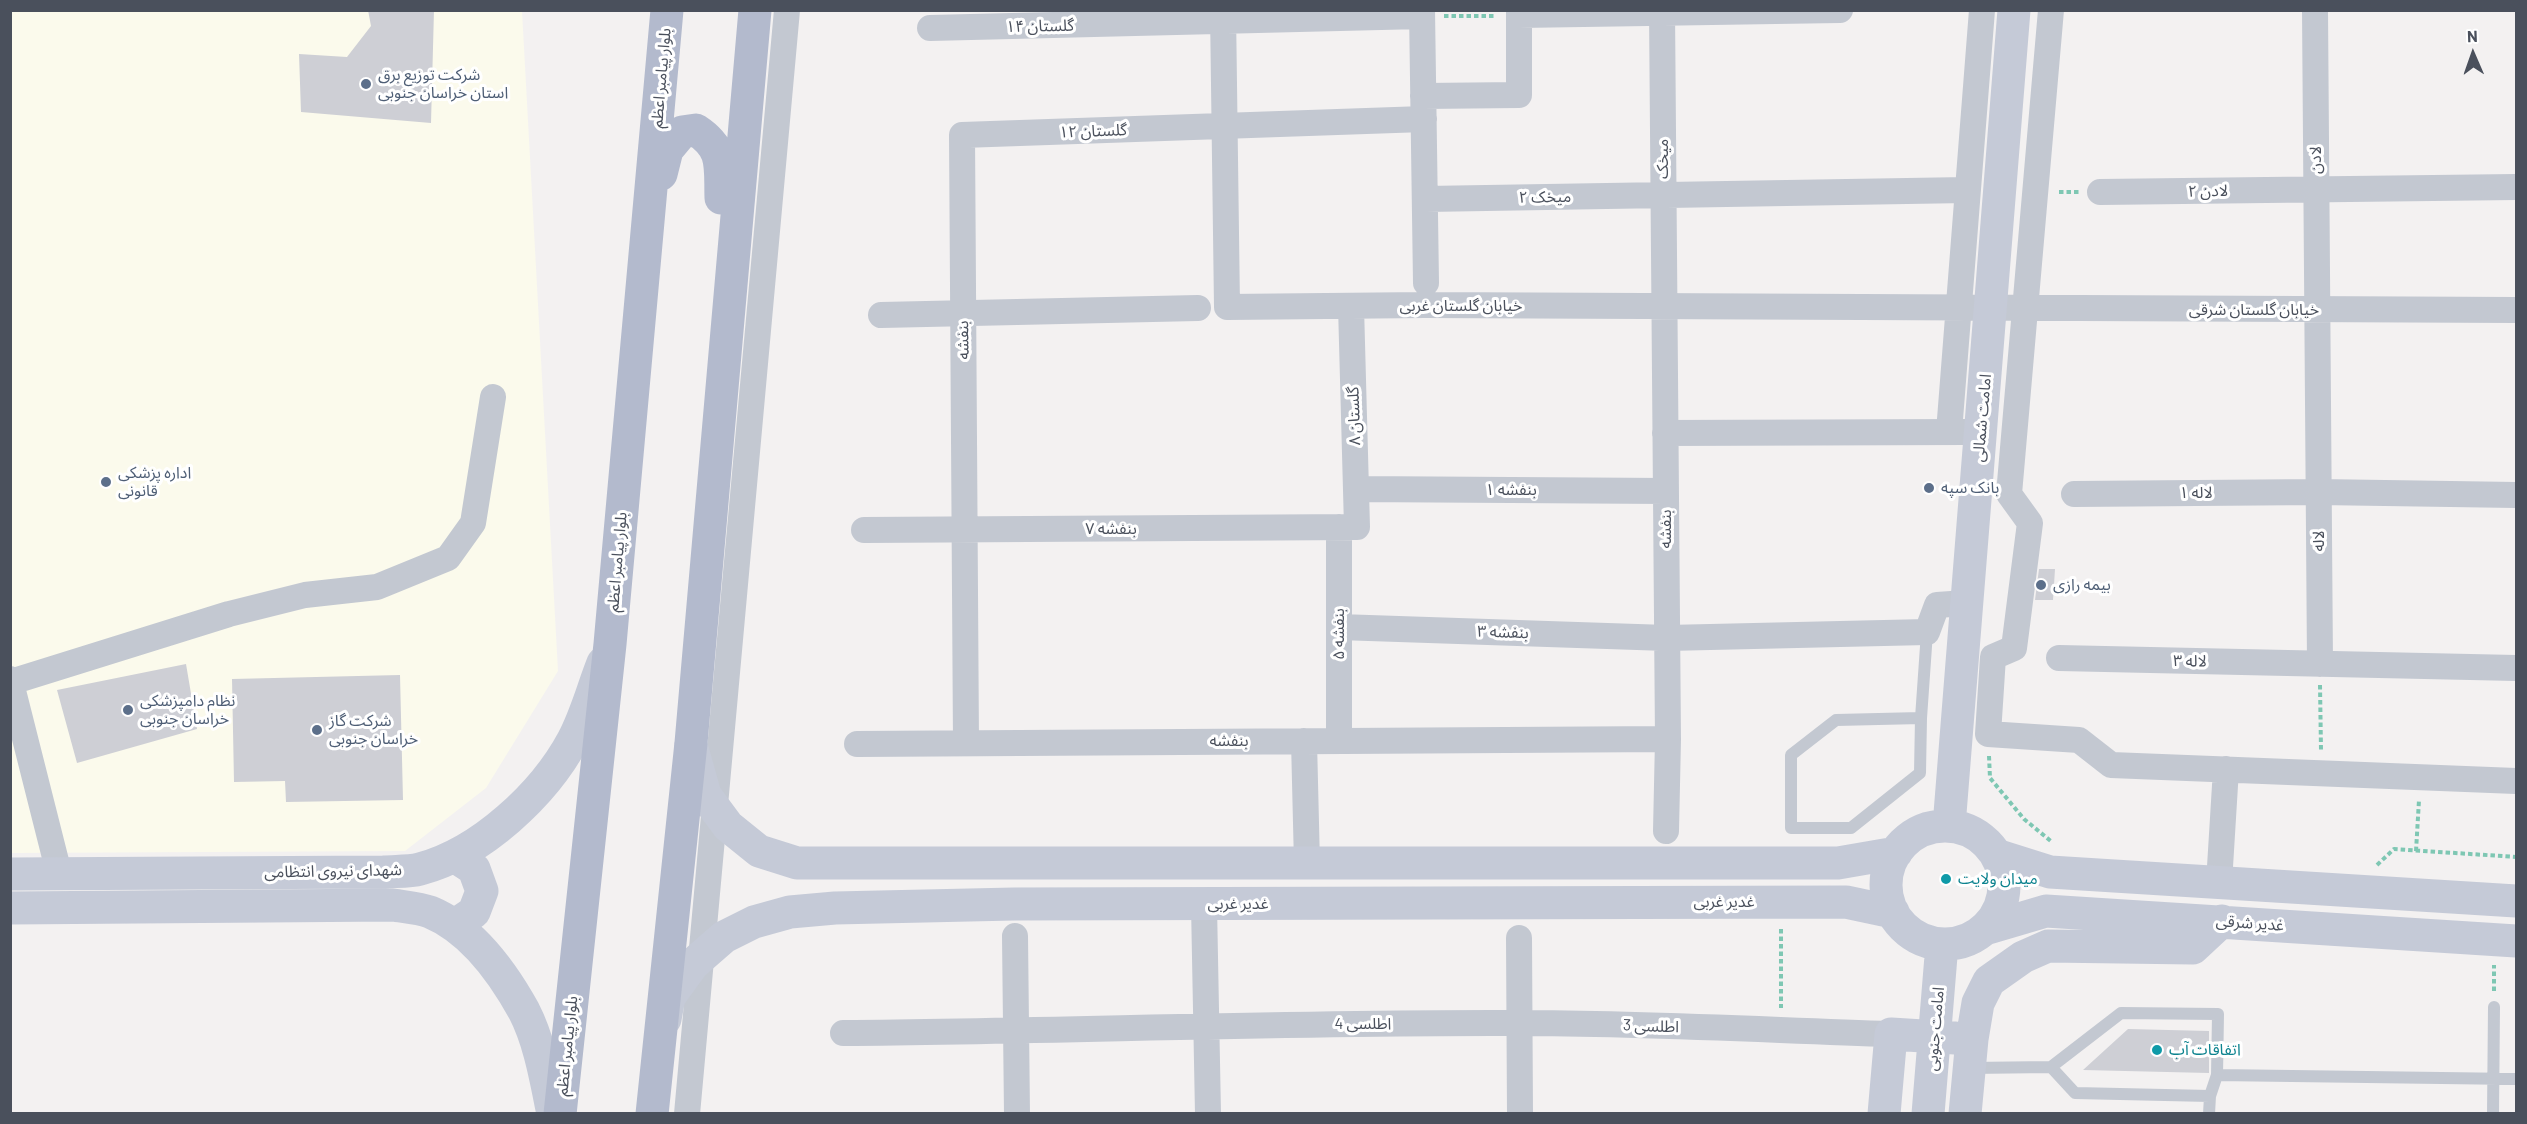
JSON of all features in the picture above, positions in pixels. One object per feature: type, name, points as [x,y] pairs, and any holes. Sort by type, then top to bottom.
[{"type":"main road","points":[[652,1113],[691,743],[755,10]]},
{"type":"main road","name":"امامت شمالی","points":[[1949,826],[2014,10]]},
{"type":"main road","name":"بلوار پیامبر اعظم","points":[[560,1113],[609,644],[647,235],[664,16]]},
{"type":"main road","points":[[647,235],[667,150],[682,132],[696,130],[710,139],[720,156],[723,364]]},
{"type":"main road","name":"شهدای نیروی انتظامی","points":[[10,874],[418,870],[454,856],[507,821],[544,784],[574,739],[609,644]]},
{"type":"main road","points":[[691,743],[705,795],[728,826],[759,851],[797,863],[1838,864],[1896,853]]},
{"type":"main road","points":[[1949,826],[1964,829],[1990,845],[2003,873],[2004,888],[2002,903],[1995,917],[1985,928],[1972,938],[1942,944],[1927,941],[1913,934],[1901,924],[1893,912],[1886,882],[1889,866],[1906,841],[1919,832],[1933,827],[1949,826]]},
{"type":"main road","points":[[1996,855],[2050,872],[2517,901]]},
{"type":"main road","points":[[454,856],[474,869],[482,891],[474,912],[455,925]]},
{"type":"main road","points":[[832,864],[819,872],[815,887],[821,901],[835,908]]},
{"type":"main road","name":"غدیر غربی","points":[[658,1050],[669,997],[702,956],[724,937],[754,922],[790,912],[835,908],[1014,904],[1781,902],[1846,902],[1893,912]]},
{"type":"main road","name":"شهدای نیروی انتظامی","points":[[10,908],[393,905],[428,912],[455,925],[491,961],[525,1012],[542,1062],[553,1113]]},
{"type":"main road","name":"غدیر شرقی","points":[[1985,928],[2046,911],[2506,940]]},
{"type":"main road","points":[[1965,1113],[1977,1003],[1989,981],[2023,957],[2048,946],[2193,948],[2222,921]]},
{"type":"main road","name":"امامت جنوبی","points":[[1928,1113],[1942,944]]},
{"type":"main road","points":[[1884,1113],[1891,1034],[1935,1036],[1970,1053]]},
{"type":"street","points":[[687,1113],[788,10]]},
{"type":"street","points":[[1519,13],[1840,10]]},
{"type":"street","points":[[1949,432],[1982,10]]},
{"type":"street","points":[[2051,10],[2009,494],[2030,523],[2013,648],[1993,657],[1988,734],[2079,740],[2111,765],[2517,781]]},
{"type":"street","name":"لادن","points":[[2315,10],[2317,310]]},
{"type":"street","name":"میخک","points":[[1662,12],[1664,307]]},
{"type":"street","points":[[1422,13],[1426,283]]},
{"type":"street","name":"گلستان ۱۴","points":[[930,28],[1223,16],[1422,13]]},
{"type":"street","name":"گلستان ۱۲","points":[[962,135],[1225,126],[1423,108],[1519,95],[1519,13]]},
{"type":"street","name":"خیابان گلستان غربی","points":[[1223,16],[1227,307],[1991,309]]},
{"type":"street","name":"بنفشه","points":[[962,135],[966,743],[1668,739],[1664,307]]},
{"type":"street","name":"لادن ۲","points":[[2100,192],[2517,187]]},
{"type":"street","name":"میخک ۲","points":[[1426,199],[1967,190]]},
{"type":"street","name":"گلستان ۸","points":[[1348,527],[1356,489],[1351,306]]},
{"type":"street","points":[[881,315],[1198,308]]},
{"type":"street","name":"خیابان گلستان شرقی","points":[[1991,309],[2517,310]]},
{"type":"street","name":"لاله","points":[[2317,310],[2320,664]]},
{"type":"street","points":[[59,873],[11,681],[240,611],[305,595],[377,587],[448,558],[473,523],[493,397]]},
{"type":"street","points":[[1665,433],[1982,431]]},
{"type":"street","name":"بنفشه ۱","points":[[1356,489],[1665,491]]},
{"type":"street","name":"لاله ۱","points":[[2074,494],[2319,492],[2517,495]]},
{"type":"street","points":[[1976,494],[2009,494]]},
{"type":"street","name":"بنفشه ۷","points":[[864,530],[1348,527]]},
{"type":"street","name":"بنفشه ۵","points":[[1339,741],[1339,627],[1348,527]]},
{"type":"street","points":[[1927,633],[1937,605],[1966,603]]},
{"type":"street","name":"بنفشه ۳","points":[[1339,627],[1667,638],[1927,633]]},
{"type":"street","name":"لاله ۳","points":[[2060,658],[2517,668]]},
{"type":"street","points":[[1666,831],[1668,739]]},
{"type":"street","points":[[1304,741],[1307,864]]},
{"type":"street","points":[[858,744],[966,743]]},
{"type":"street","points":[[2219,883],[2226,769]]},
{"type":"street","points":[[1204,905],[1208,1113]]},
{"type":"street","points":[[1015,936],[1017,1113]]},
{"type":"street","points":[[1519,938],[1520,1113]]},
{"type":"street","name":"اطلسی 3","points":[[1520,1023],[1891,1034]]},
{"type":"street","name":"اطلسی 4","points":[[843,1034],[1017,1032],[1206,1025],[1520,1023]]},
{"type":"lane","points":[[1921,718],[1836,720],[1791,755],[1791,828],[1851,828],[1920,773],[1927,633]]},
{"type":"lane","points":[[2493,1113],[2494,1007]]},
{"type":"lane","points":[[2051,1067],[2121,1013],[2218,1014],[2217,1075],[2210,1096],[2209,1113]]},
{"type":"lane","points":[[1970,1053],[2051,1067],[2075,1093],[2210,1096]]},
{"type":"lane","points":[[2217,1075],[2517,1079]]},
{"type":"path","points":[[1422,13],[1519,13]]},
{"type":"path","points":[[2035,192],[2100,192]]},
{"type":"path","points":[[2320,664],[2321,773]]},
{"type":"path","points":[[2416,851],[2421,777]]},
{"type":"path","points":[[1781,902],[1781,1030]]},
{"type":"path","points":[[2494,1007],[2506,940]]},
{"type":"shaded area","points":[[10,11],[522,11],[558,671],[486,788],[405,851],[11,853]]},
{"type":"building","name":"شرکت توزیع برق استان خراسان جنوبی","points":[[368,10],[434,10],[431,123],[301,112],[299,54],[347,57],[371,26]]},
{"type":"building","name":"بیمه رازی","points":[[2039,569],[2055,569],[2053,600],[2035,600]]},
{"type":"building","name":"نظام دامپزشکی خراسان جنوبی","points":[[186,664],[197,729],[77,763],[57,690]]},
{"type":"building","name":"شرکت گاز خراسان جنوبی","points":[[400,675],[403,800],[286,802],[285,781],[234,782],[232,679]]},
{"type":"building","name":"اتفاقات آب","points":[[2128,1029],[2209,1031],[2209,1073],[2083,1070]]},
{"type":"place","name":"شرکت توزیع برق استان خراسان جنوبی","points":[[366,84]]},
{"type":"place","name":"اداره پزشکی قانونی","points":[[106,482]]},
{"type":"place","name":"بانک سپه","points":[[1929,488]]},
{"type":"place","name":"بیمه رازی","points":[[2041,585]]},
{"type":"place","name":"نظام دامپزشکی خراسان جنوبی","points":[[128,710]]},
{"type":"place","name":"شرکت گاز خراسان جنوبی","points":[[317,730]]},
{"type":"place","name":"میدان ولایت","points":[[1946,879]]},
{"type":"place","name":"اتفاقات آب","points":[[2157,1050]]}]
